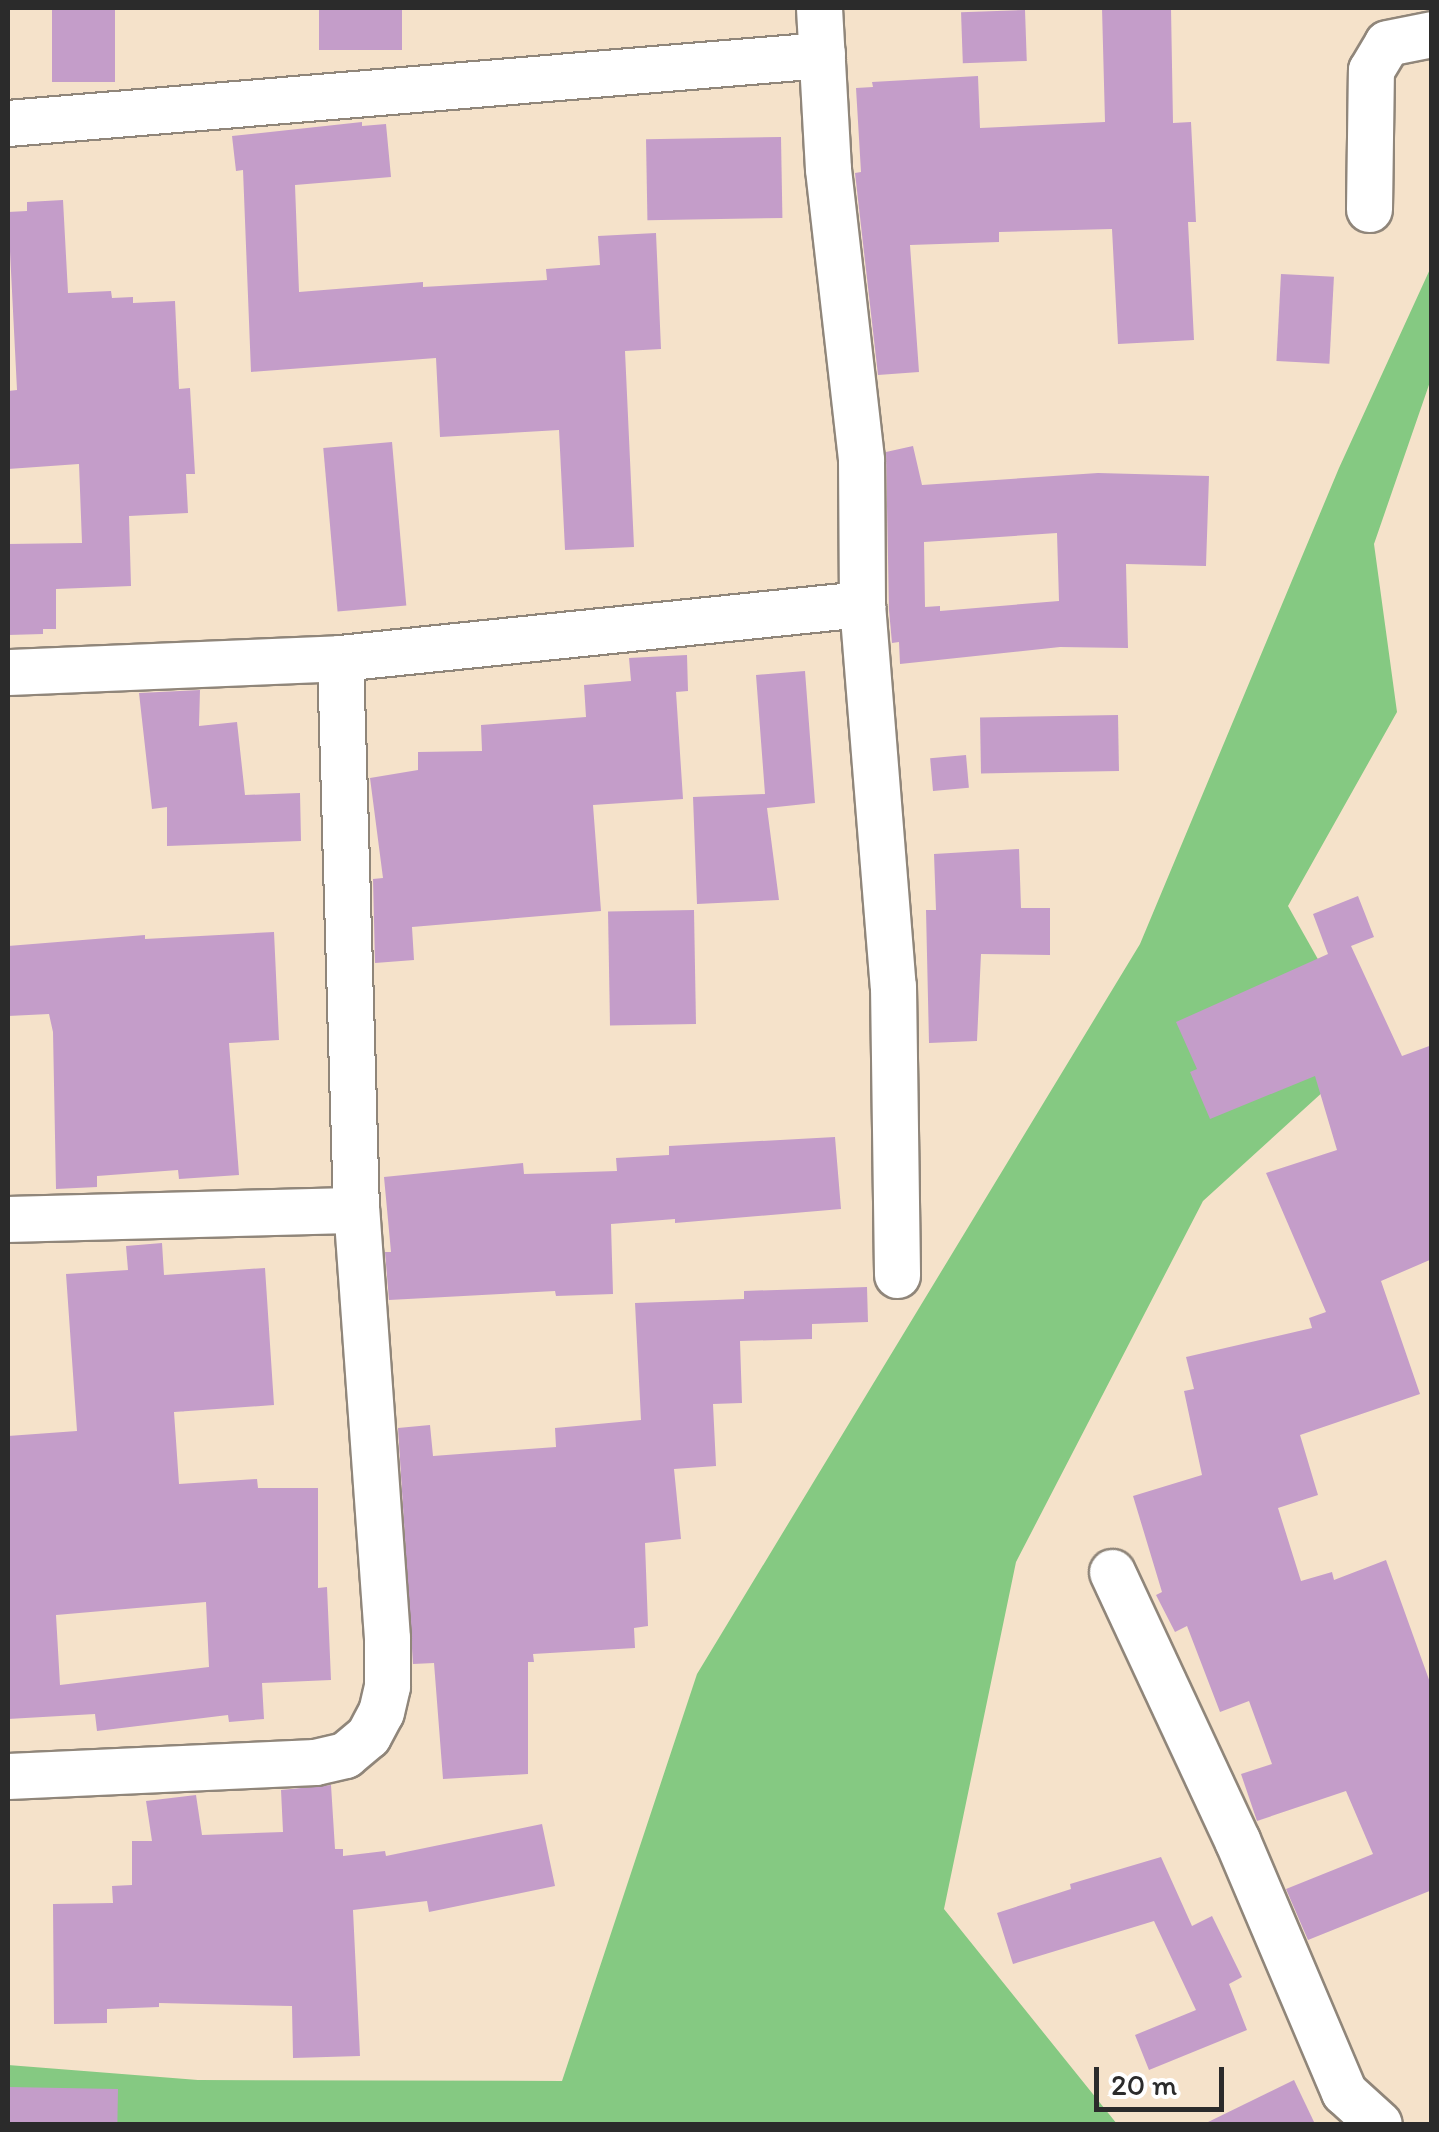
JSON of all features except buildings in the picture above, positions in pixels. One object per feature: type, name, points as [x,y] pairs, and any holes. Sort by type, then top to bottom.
[{"type":"street","points":[[818,8],[828,169],[862,460],[862,604],[893,986],[898,1275]]},
{"type":"street","points":[[1369,210],[1371,70],[1387,44],[1432,34]]},
{"type":"street","points":[[8,124],[822,55]]},
{"type":"street","points":[[8,672],[340,658],[862,604]]},
{"type":"street","points":[[8,1776],[315,1762],[345,1756],[368,1736],[387,1686],[387,1638],[356,1210],[340,658]]},
{"type":"street","points":[[8,1220],[356,1210]]},
{"type":"street","points":[[1112,1572],[1237,1840],[1344,2092],[1379,2124]]},
{"type":"green space","points":[[1431,267],[1431,379],[1374,544],[1397,712],[1288,906],[1369,1050],[1203,1201],[1016,1562],[944,1909],[1117,2124],[8,2124],[8,2065],[198,2080],[562,2081],[697,1674],[1140,944],[1339,468]]}]
